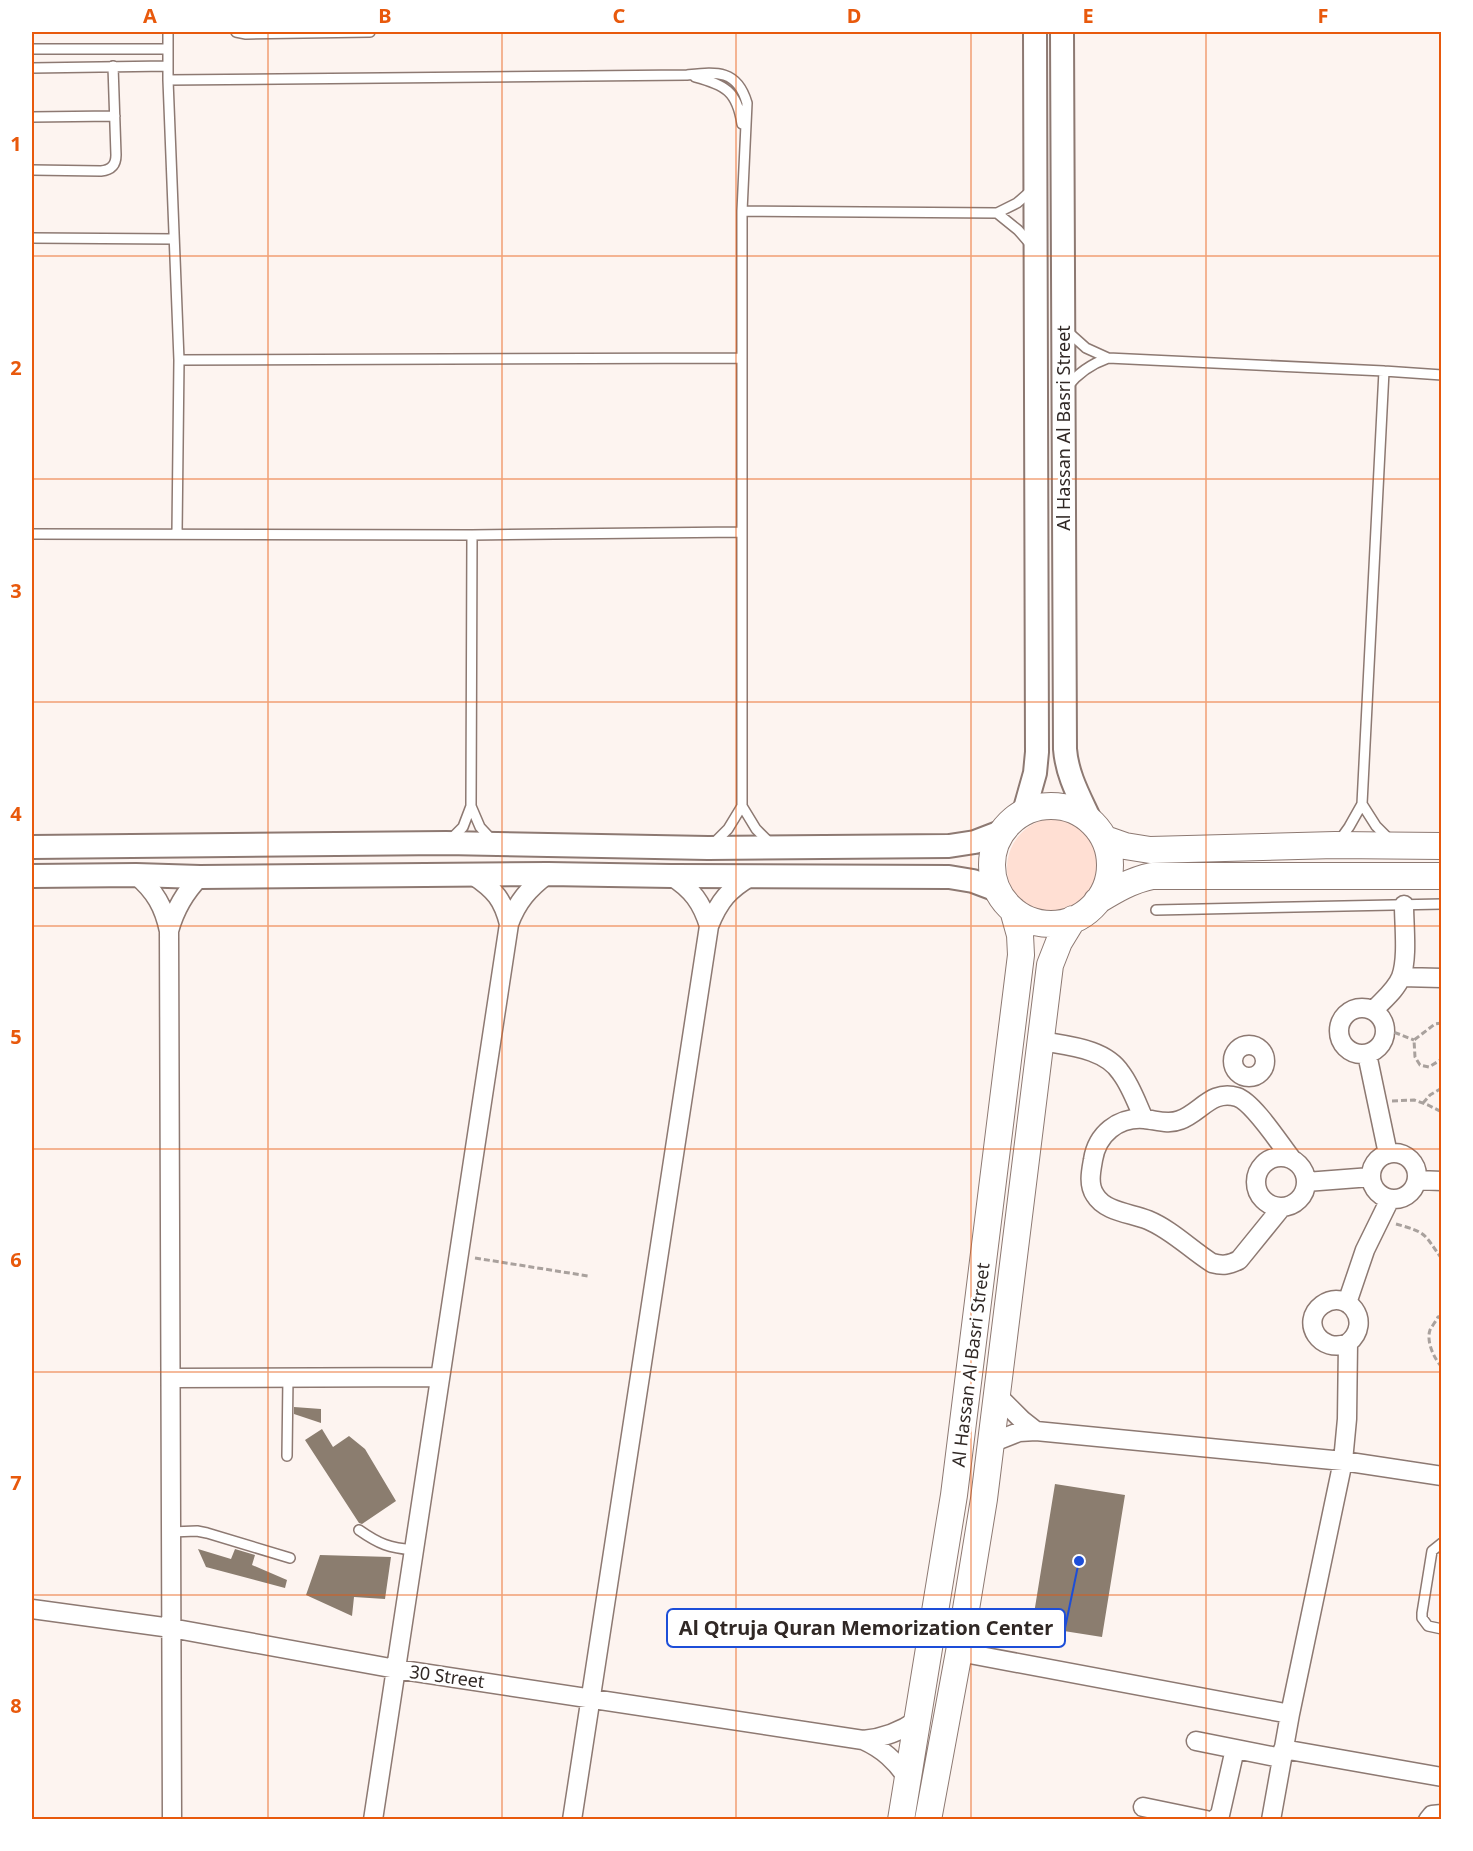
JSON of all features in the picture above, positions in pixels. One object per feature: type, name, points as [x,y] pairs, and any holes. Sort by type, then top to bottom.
[{"type":"main road","points":[[1097,830],[1109,855],[1110,871],[1106,887],[1087,912],[1058,923],[1042,923],[1026,919],[1004,901],[992,876],[995,846],[1001,832],[1011,820],[1024,812],[1041,807],[1058,806],[1075,810],[1097,830],[1125,846],[1150,850],[1335,845],[1442,846]]},
{"type":"main road","points":[[1097,901],[1140,878],[1152,876],[1404,891],[1442,876]]},
{"type":"main road","name":"Al Hassan Al Basri Street","points":[[901,1820],[954,1496],[1020,966],[1022,946],[1013,910]]},
{"type":"main road","name":"Al Hassan Al Basri Street","points":[[928,1820],[959,1652],[992,1443],[1050,965],[1059,942],[1073,919]]},
{"type":"street","name":"Al Hassan Al Basri Street","points":[[1024,812],[1032,787],[1036,763],[1035,32]]},
{"type":"street","name":"Al Hassan Al Basri Street","points":[[1062,32],[1065,749],[1073,785],[1097,830]]},
{"type":"street","points":[[32,847],[446,843],[708,848],[949,846],[975,842],[1001,832]]},
{"type":"street","points":[[32,876],[548,874],[955,878],[973,880],[997,890]]},
{"type":"street","points":[[373,1820],[508,924],[523,895],[548,874]]},
{"type":"street","points":[[136,875],[159,899],[169,931],[172,1820]]},
{"type":"street","points":[[474,876],[487,884],[498,896],[505,909],[508,924]]},
{"type":"street","points":[[671,876],[696,896],[709,926]]},
{"type":"street","points":[[572,1820],[709,926],[724,896],[737,884],[752,876]]},
{"type":"street","points":[[169,931],[180,901],[200,877]]},
{"type":"street","points":[[1374,1011],[1395,987],[1404,965],[1404,891]]},
{"type":"street","points":[[1401,977],[1442,978]]},
{"type":"street","points":[[1362,1008],[1374,1011],[1382,1018],[1386,1029],[1381,1045],[1366,1054],[1355,1053],[1345,1046],[1340,1036],[1340,1024],[1346,1014],[1362,1008]]},
{"type":"street","points":[[1041,1041],[1079,1049],[1107,1059],[1122,1073],[1144,1119]]},
{"type":"street","points":[[1366,1054],[1388,1154]]},
{"type":"street","points":[[1251,1106],[1258,1092],[1255,1076]]},
{"type":"street","points":[[1225,1095],[1237,1097],[1251,1106],[1291,1158],[1302,1167],[1306,1182],[1302,1196],[1296,1202],[1282,1207],[1239,1260],[1221,1265],[1212,1263],[1158,1224],[1102,1204],[1094,1195],[1090,1184],[1094,1154],[1100,1138],[1112,1126],[1127,1119],[1171,1123],[1182,1120],[1212,1098],[1225,1095]]},
{"type":"street","points":[[1388,1154],[1399,1154],[1410,1159],[1416,1168],[1418,1180],[1416,1186],[1408,1195],[1396,1199],[1384,1197],[1375,1189],[1371,1177],[1378,1160],[1388,1154]]},
{"type":"street","points":[[1282,1207],[1265,1201],[1259,1194],[1256,1177],[1265,1162],[1273,1158],[1291,1158]]},
{"type":"street","points":[[1306,1182],[1371,1177]]},
{"type":"street","points":[[1418,1180],[1442,1181]]},
{"type":"street","points":[[1347,1303],[1365,1250],[1390,1199]]},
{"type":"street","points":[[1335,1300],[1347,1303],[1356,1311],[1359,1323],[1356,1335],[1348,1343],[1336,1347],[1325,1344],[1316,1336],[1313,1324],[1316,1312],[1324,1304],[1335,1300]]},
{"type":"street","points":[[1271,1820],[1282,1753],[1343,1461],[1347,1419],[1348,1343]]},
{"type":"street","points":[[171,1378],[440,1377]]},
{"type":"street","points":[[997,1395],[1036,1431]]},
{"type":"street","points":[[992,1443],[1019,1432],[1036,1431],[1343,1461],[1442,1476]]},
{"type":"street","name":"30 Street","points":[[32,1609],[171,1628],[396,1669],[863,1740],[889,1755],[908,1779]]},
{"type":"street","points":[[959,1652],[1290,1714]]},
{"type":"street","name":"30 Street","points":[[863,1740],[892,1735],[917,1720]]},
{"type":"street","points":[[1196,1741],[1234,1749],[1282,1753],[1442,1776]]},
{"type":"street","points":[[1214,1820],[1220,1815],[1234,1749]]},
{"type":"street","points":[[1143,1807],[1206,1820]]},
{"type":"street","points":[[1428,1820],[1432,1815],[1442,1814]]},
{"type":"lane","points":[[168,32],[179,360],[177,533]]},
{"type":"lane","points":[[236,32],[246,34],[370,32]]},
{"type":"lane","points":[[32,49],[168,49]]},
{"type":"lane","points":[[32,170],[101,171],[113,167],[116,155],[113,66]]},
{"type":"lane","points":[[32,68],[168,66]]},
{"type":"lane","points":[[168,80],[687,75],[717,83],[726,88],[738,104],[744,134],[741,532],[742,806],[756,829],[776,848]]},
{"type":"lane","points":[[32,117],[115,116]]},
{"type":"lane","points":[[742,211],[997,213],[1017,202],[1035,187]]},
{"type":"lane","points":[[997,213],[1018,230],[1035,250]]},
{"type":"lane","points":[[32,238],[174,239]]},
{"type":"lane","points":[[1064,327],[1086,348],[1108,358],[1442,375]]},
{"type":"lane","points":[[179,360],[742,358]]},
{"type":"lane","points":[[1064,390],[1080,372],[1108,358]]},
{"type":"lane","points":[[1335,845],[1362,804],[1384,371]]},
{"type":"lane","points":[[32,534],[472,535],[741,532]]},
{"type":"lane","points":[[446,843],[463,827],[471,806],[472,535]]},
{"type":"lane","points":[[1362,804],[1376,826],[1395,845]]},
{"type":"lane","points":[[471,806],[480,827],[496,844]]},
{"type":"lane","points":[[708,848],[728,829],[742,806]]},
{"type":"lane","points":[[1156,910],[1404,891],[1442,904]]},
{"type":"lane","points":[[287,1456],[288,1377]]},
{"type":"lane","points":[[359,1530],[380,1544],[392,1548],[414,1550]]},
{"type":"lane","points":[[171,1532],[197,1531],[290,1558]]},
{"type":"lane","points":[[1442,1543],[1432,1551],[1422,1613],[1422,1618],[1428,1626],[1442,1629]]},
{"type":"path","points":[[1414,1040],[1435,1024],[1442,1023]]},
{"type":"path","points":[[1386,1029],[1414,1040]]},
{"type":"path","points":[[1414,1040],[1415,1057],[1420,1065],[1429,1067],[1442,1059]]},
{"type":"path","points":[[1423,1103],[1430,1095],[1442,1088]]},
{"type":"path","points":[[1377,1102],[1414,1100],[1442,1112]]},
{"type":"path","points":[[1379,1220],[1424,1234],[1442,1259]]},
{"type":"path","points":[[458,1255],[588,1276]]},
{"type":"path","points":[[1442,1316],[1438,1317],[1430,1332],[1431,1347],[1436,1362],[1442,1367]]},
{"type":"shaded area","points":[[1057,818],[1076,822],[1092,833],[1103,849],[1107,868],[1103,887],[1092,903],[1076,914],[1057,918],[1038,914],[1022,903],[1011,887],[1007,868],[1011,849],[1022,833],[1038,822]]},
{"type":"building","points":[[294,1407],[321,1409],[321,1423],[294,1414]]},
{"type":"building","points":[[322,1429],[333,1447],[349,1436],[365,1449],[396,1501],[362,1524],[359,1523],[305,1440]]},
{"type":"building","points":[[1055,1484],[1125,1495],[1102,1637],[1032,1626]]},
{"type":"building","points":[[198,1549],[231,1559],[235,1549],[255,1555],[252,1565],[287,1580],[285,1588],[206,1567]]},
{"type":"building","points":[[320,1555],[391,1557],[385,1599],[354,1597],[352,1616],[306,1595]]},
{"type":"place","name":"Al Qtruja Quran Memorization Center","points":[[1079,1561]]}]
